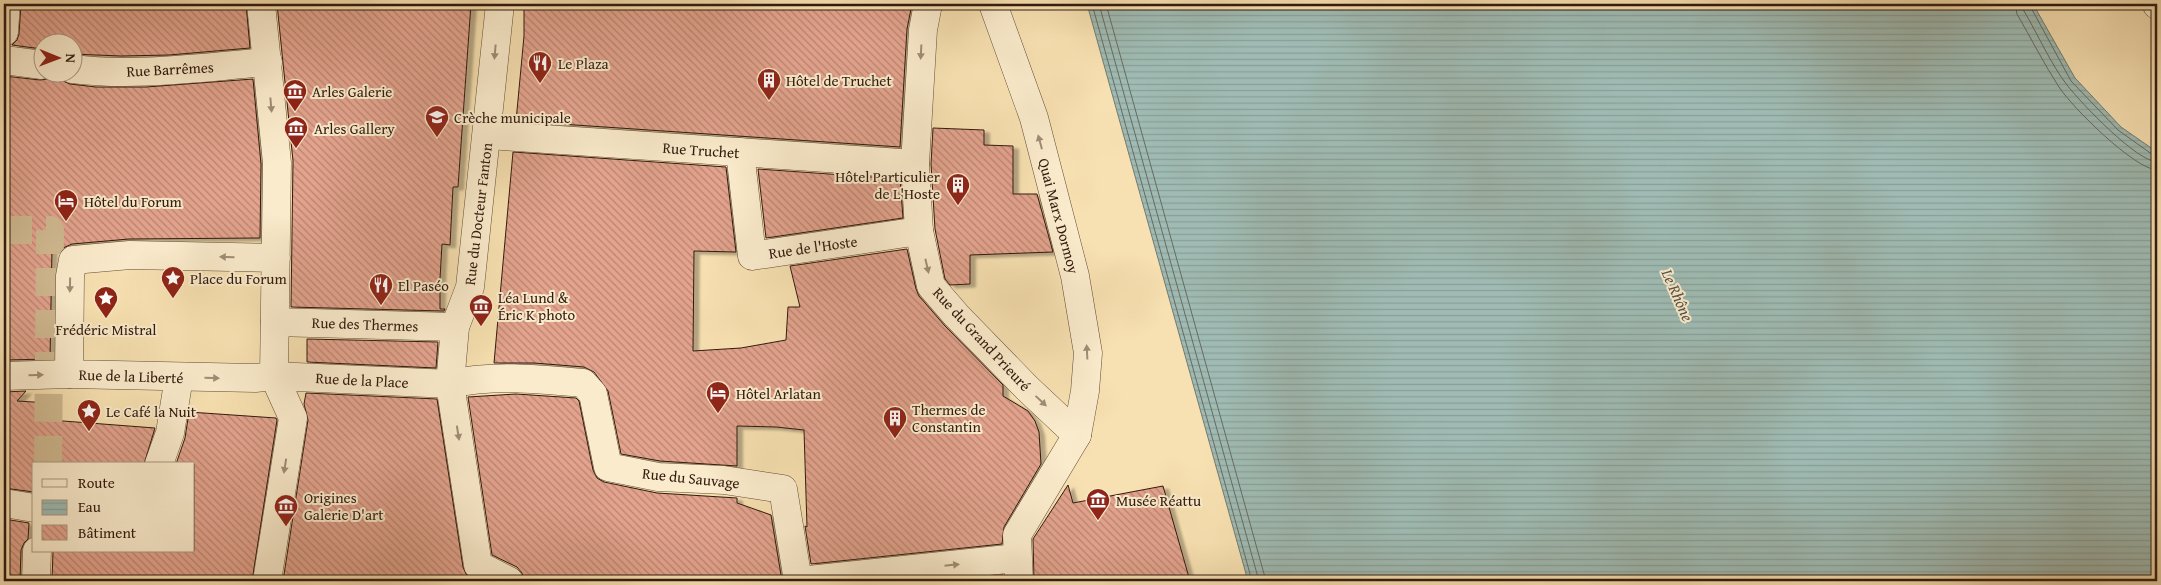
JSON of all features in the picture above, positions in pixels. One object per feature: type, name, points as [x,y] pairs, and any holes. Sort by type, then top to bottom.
[{"type":"street","points":[[4,32],[6,4]]},
{"type":"street","points":[[261,4],[277,163],[274,376],[293,418],[267,581]]},
{"type":"street","name":"Rue du Docteur Fanton","points":[[500,4],[470,287],[455,326],[450,384],[478,566],[508,581]]},
{"type":"street","name":"Rue du Grand Prieuré","points":[[928,4],[923,30],[915,164],[919,231],[931,286],[956,315],[1020,381],[1077,435]]},
{"type":"street","name":"Quai Marx Dormoy","points":[[993,4],[1034,118],[1075,276],[1088,353],[1085,391],[1077,435]]},
{"type":"street","points":[[4,60],[32,64]]},
{"type":"street","name":"Rue Barrêmes","points":[[82,69],[102,72],[159,71],[268,62]]},
{"type":"street","name":"Rue Truchet","points":[[487,135],[915,164]]},
{"type":"street","name":"Rue de l'Hoste","points":[[740,152],[752,256],[919,231]]},
{"type":"street","name":"Rue de la Liberté","points":[[274,376],[255,378],[69,374],[70,276],[73,260],[130,255],[276,258]]},
{"type":"street","name":"Rue des Thermes","points":[[275,322],[455,326]]},
{"type":"street","points":[[4,376],[69,374]]},
{"type":"street","name":"Rue de la Place","points":[[274,376],[450,384]]},
{"type":"street","points":[[159,462],[170,432],[179,377]]},
{"type":"street","name":"Rue du Sauvage","points":[[450,384],[465,381],[528,378],[583,383],[593,394],[608,467],[658,477],[724,480],[783,489],[798,581]]},
{"type":"street","points":[[798,581],[1018,570],[1017,535],[1077,435]]},
{"type":"street","points":[[4,503],[32,508]]},
{"type":"street","points":[[36,581],[37,552]]},
{"type":"water","name":"Le Rhône","points":[[1087,4],[2033,4],[2075,78],[2121,127],[2157,152],[2157,581],[1248,581]]},
{"type":"building","points":[[21,4],[246,4],[250,48],[169,55],[82,54],[82,32],[32,32],[32,48],[12,45],[17,40]]},
{"type":"building","points":[[277,4],[471,4],[458,187],[453,187],[450,245],[442,244],[440,309],[445,309],[444,311],[291,307],[293,161]]},
{"type":"building","points":[[524,4],[912,4],[907,29],[900,147],[516,121],[524,36]]},
{"type":"building","points":[[4,76],[32,79],[32,82],[65,82],[96,87],[146,87],[253,79],[261,164],[260,238],[129,239],[72,244],[63,248],[52,249],[50,359],[4,360]]},
{"type":"building","name":"Hôtel Particulier de L'Hoste","points":[[933,128],[984,130],[984,145],[1013,146],[1013,194],[1037,194],[1053,252],[970,255],[970,284],[950,285],[945,279],[935,229],[931,164]]},
{"type":"building","points":[[513,152],[726,167],[736,252],[694,251],[693,351],[741,348],[786,340],[788,307],[800,307],[790,266],[907,249],[919,296],[945,326],[1003,385],[1003,396],[1028,411],[1035,421],[1039,432],[1041,464],[1004,527],[1002,544],[811,564],[805,526],[807,527],[804,430],[737,426],[737,466],[660,461],[621,454],[608,391],[594,372],[584,367],[534,363],[494,363]]},
{"type":"building","points":[[758,169],[900,179],[903,218],[766,238]]},
{"type":"building","points":[[307,339],[438,342],[436,368],[307,362]]},
{"type":"building","points":[[26,391],[17,401],[50,403],[50,420],[155,428],[145,462],[32,462],[32,492],[4,488],[4,392]]},
{"type":"building","points":[[306,393],[437,399],[463,567],[466,574],[475,581],[283,581],[308,420],[304,404]]},
{"type":"building","points":[[516,394],[576,398],[579,401],[593,470],[597,478],[604,482],[657,493],[737,498],[737,503],[771,515],[782,581],[524,581],[522,573],[517,567],[492,555],[468,397]]},
{"type":"building","points":[[189,412],[276,418],[277,420],[252,581],[52,581],[53,552],[195,552],[195,462],[177,462],[185,438]]},
{"type":"building","name":"Musée Réattu","points":[[1068,485],[1073,503],[1163,486],[1190,581],[1034,581],[1033,539]]},
{"type":"building","points":[[4,519],[29,523],[28,539],[21,550],[20,581],[4,581]]},
{"type":"building","points":[[1003,575],[1003,581],[946,581]]},
{"type":"tunnel","points":[[4,230],[50,230],[48,462]]},
{"type":"place","name":"Le Plaza","points":[[540,84]]},
{"type":"place","name":"Hôtel de Truchet","points":[[769,101]]},
{"type":"place","name":"Arles Galerie","points":[[295,112]]},
{"type":"place","name":"Crèche municipale","points":[[437,138]]},
{"type":"place","name":"Arles Gallery","points":[[296,149]]},
{"type":"place","name":"Hôtel Particulier de L'Hoste","points":[[958,206]]},
{"type":"place","name":"Hôtel du Forum","points":[[66,222]]},
{"type":"place","name":"Place du Forum","points":[[173,299]]},
{"type":"place","name":"El Paséo","points":[[381,306]]},
{"type":"place","name":"Frédéric Mistral","points":[[106,319]]},
{"type":"place","name":"Léa Lund & Éric K photo","points":[[481,327]]},
{"type":"place","name":"Hôtel Arlatan","points":[[718,414]]},
{"type":"place","name":"Le Café la Nuit","points":[[89,432]]},
{"type":"place","name":"Thermes de Constantin","points":[[895,439]]},
{"type":"place","name":"Musée Réattu","points":[[1098,521]]},
{"type":"place","name":"Origines Galerie D'art","points":[[286,527]]}]
